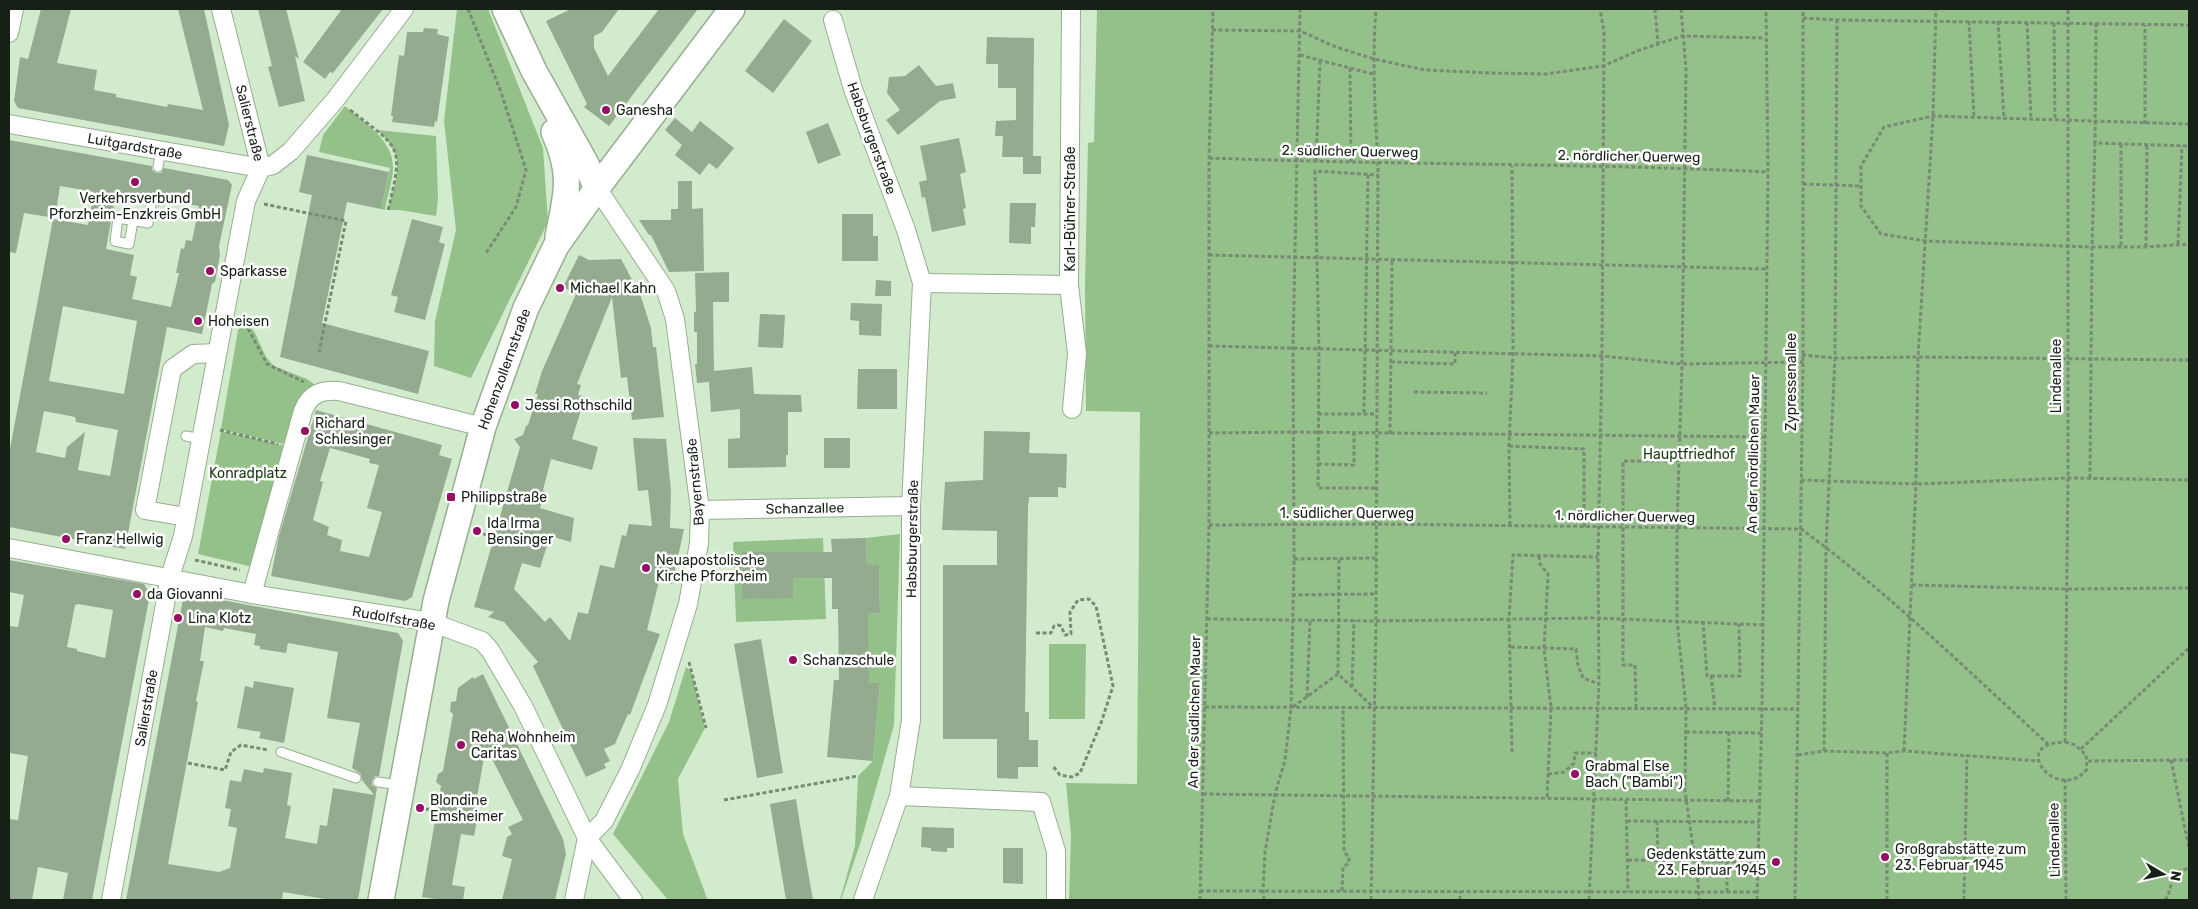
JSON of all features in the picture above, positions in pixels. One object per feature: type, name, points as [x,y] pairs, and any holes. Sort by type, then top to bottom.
[{"type":"main road","name":"Bayernstraße","points":[[504,9],[551,104],[585,162],[597,188]]},
{"type":"main road","name":"Hohenzollernstraße","points":[[381,900],[390,784],[483,427],[526,308],[556,246],[597,188],[732,9]]},
{"type":"main road","name":"Bayernstraße","points":[[551,104],[548,120],[564,154],[568,176],[556,246]]},
{"type":"street","points":[[9,32],[14,9]]},
{"type":"street","name":"Salierstraße","points":[[111,900],[170,577],[186,517],[194,437],[237,278],[246,200],[261,168],[221,9]]},
{"type":"street","points":[[261,168],[273,165],[291,152],[335,100],[404,9]]},
{"type":"street","name":"Karl-Bührer-Straße","points":[[1071,9],[1069,285],[1077,354],[1072,408]]},
{"type":"street","name":"Habsburgerstraße","points":[[833,20],[853,89],[906,230],[922,283],[911,506],[910,720],[899,796],[863,900]]},
{"type":"street","name":"Luitgardstraße","points":[[9,124],[159,159],[261,168]]},
{"type":"street","name":"Bayernstraße","points":[[587,838],[604,821],[630,770],[657,705],[688,604],[699,543],[700,510],[675,319],[666,290],[597,188]]},
{"type":"street","points":[[922,283],[1069,285]]},
{"type":"street","points":[[186,517],[146,510],[168,388],[172,370],[193,354],[217,353]]},
{"type":"street","points":[[252,594],[305,405],[316,393],[326,390],[339,392],[483,427]]},
{"type":"street","name":"Schanzallee","points":[[700,510],[911,506]]},
{"type":"street","name":"Rudolfstraße","points":[[9,548],[252,594],[431,622],[482,641],[490,650],[523,706],[587,838],[632,900]]},
{"type":"street","points":[[899,796],[1041,802],[1056,851],[1056,900]]},
{"type":"street","points":[[574,900],[587,838]]},
{"type":"lane","points":[[133,220],[148,223],[151,206]]},
{"type":"lane","points":[[281,752],[356,778]]},
{"type":"path","points":[[468,9],[502,92],[526,170],[516,207],[486,253]]},
{"type":"path","name":"An der südlichen Mauer","points":[[1200,900],[1209,525],[1209,158],[1213,9]]},
{"type":"path","points":[[1264,900],[1262,890],[1265,852],[1275,794],[1286,760],[1291,708],[1294,559],[1292,525],[1293,348],[1300,9]]},
{"type":"path","points":[[1371,900],[1371,796],[1376,621],[1375,488],[1378,163],[1373,74],[1376,9]]},
{"type":"path","points":[[1589,900],[1599,684],[1597,618],[1602,356],[1604,32],[1600,9]]},
{"type":"path","points":[[1655,9],[1658,44]]},
{"type":"path","points":[[1681,9],[1686,69],[1684,267],[1678,461],[1677,620],[1686,708],[1686,800],[1699,900]]},
{"type":"path","name":"An der nördlichen Mauer","points":[[1757,900],[1762,732],[1768,172],[1766,9]]},
{"type":"path","name":"Zypressenallee","points":[[1795,900],[1803,362],[1803,9]]},
{"type":"path","points":[[1904,751],[1916,484],[1918,357],[1933,116],[1936,9]]},
{"type":"path","name":"Lindenallee","points":[[2065,742],[2068,478],[2068,9]]},
{"type":"path","points":[[1803,18],[2189,25]]},
{"type":"path","points":[[1824,751],[1826,548],[1835,358],[1837,20]]},
{"type":"path","points":[[1969,21],[1974,117]]},
{"type":"path","points":[[1998,22],[2004,119]]},
{"type":"path","points":[[2027,22],[2030,120]]},
{"type":"path","points":[[2054,23],[2055,120]]},
{"type":"path","points":[[2090,478],[2096,24]]},
{"type":"path","points":[[2144,124],[2145,25]]},
{"type":"path","points":[[1212,30],[1300,31],[1336,47],[1374,59],[1425,70],[1545,74],[1603,66],[1682,36],[1765,38]]},
{"type":"path","points":[[1300,55],[1373,74]]},
{"type":"path","points":[[1316,162],[1320,60]]},
{"type":"path","points":[[1350,68],[1351,162]]},
{"type":"path","points":[[335,100],[390,140],[397,156],[396,176],[388,210]]},
{"type":"path","points":[[2189,124],[1933,116],[1884,127],[1861,166],[1860,186],[1861,206],[1881,234],[1926,241],[2092,247],[2146,247],[2189,244]]},
{"type":"path","points":[[2095,143],[2189,146]]},
{"type":"path","points":[[2121,144],[2121,247]]},
{"type":"path","points":[[2146,145],[2146,247]]},
{"type":"path","points":[[2178,244],[2182,146]]},
{"type":"path","name":"2. südlicher Querweg","points":[[1209,158],[1490,165]]},
{"type":"path","name":"2. nördlicher Querweg","points":[[1490,165],[1684,168],[1768,172]]},
{"type":"path","points":[[1510,525],[1509,446],[1513,354],[1512,166]]},
{"type":"path","points":[[1375,488],[1318,488],[1319,349],[1316,171],[1378,175]]},
{"type":"path","points":[[1364,413],[1368,175]]},
{"type":"path","points":[[1803,184],[1860,186]]},
{"type":"path","points":[[263,197],[258,203],[346,221],[319,352]]},
{"type":"path","points":[[1209,255],[1767,269]]},
{"type":"path","points":[[1390,434],[1392,260]]},
{"type":"path","points":[[237,278],[238,309],[267,364],[298,379]]},
{"type":"path","points":[[1209,346],[1602,356],[1682,364],[1803,362]]},
{"type":"path","points":[[1390,362],[1455,364],[1455,352]]},
{"type":"path","points":[[1802,356],[1835,358],[2189,360]]},
{"type":"path","points":[[1414,392],[1487,393]]},
{"type":"path","points":[[1318,414],[1376,414]]},
{"type":"path","points":[[220,430],[275,443]]},
{"type":"path","points":[[1209,433],[1293,432],[1765,437]]},
{"type":"path","points":[[1318,464],[1354,465],[1354,434]]},
{"type":"path","points":[[1509,446],[1584,449],[1584,527]]},
{"type":"path","points":[[1636,708],[1635,665],[1623,665],[1623,461],[1678,461]]},
{"type":"path","points":[[1801,480],[1916,484],[2068,478],[2189,480]]},
{"type":"path","name":"1. südlicher Querweg","points":[[1209,525],[1486,525]]},
{"type":"path","name":"1. nördlicher Querweg","points":[[1486,525],[1801,530]]},
{"type":"path","points":[[1801,530],[1826,548],[1910,618],[2048,744]]},
{"type":"path","points":[[477,532],[521,545]]},
{"type":"path","points":[[1512,752],[1510,619],[1513,555],[1598,557]]},
{"type":"path","points":[[1539,556],[1540,564],[1548,574],[1544,649],[1551,708],[1547,799]]},
{"type":"path","points":[[1340,558],[1338,674],[1373,707]]},
{"type":"path","points":[[1294,559],[1375,558]]},
{"type":"path","points":[[194,560],[239,569]]},
{"type":"path","points":[[1912,585],[2066,589],[2189,588]]},
{"type":"path","points":[[1292,595],[1376,594]]},
{"type":"path","points":[[1036,633],[1051,633],[1054,626],[1058,625],[1061,626],[1066,634],[1071,634],[1070,612],[1078,600],[1089,599],[1096,606],[1113,686],[1101,723],[1080,773],[1072,777],[1060,775],[1052,765]]},
{"type":"path","points":[[1207,619],[1376,621],[1597,618],[1762,625]]},
{"type":"path","points":[[1307,698],[1310,620]]},
{"type":"path","points":[[1352,687],[1354,620]]},
{"type":"path","points":[[1703,621],[1707,676],[1740,676],[1740,624]]},
{"type":"path","points":[[677,637],[692,669],[706,728]]},
{"type":"path","points":[[1511,647],[1576,649],[1578,665],[1583,678],[1599,684]]},
{"type":"path","points":[[2081,749],[2189,648]]},
{"type":"path","points":[[1291,708],[1338,674]]},
{"type":"path","points":[[1711,676],[1715,708]]},
{"type":"path","points":[[1205,707],[1798,708]]},
{"type":"path","points":[[1342,891],[1343,868],[1349,864],[1349,857],[1344,852],[1343,707]]},
{"type":"path","points":[[1686,732],[1762,732]]},
{"type":"path","points":[[1728,801],[1729,732]]},
{"type":"path","points":[[2065,742],[2081,749],[2086,755],[2088,762],[2087,769],[2083,775],[2065,779],[2043,772],[2039,761],[2039,754],[2048,744],[2065,742]]},
{"type":"path","points":[[188,763],[225,770],[231,752],[241,745],[281,752]]},
{"type":"path","points":[[1798,755],[1824,751],[1887,753],[1904,751],[1967,754],[2039,761]]},
{"type":"path","points":[[1548,774],[1564,772],[1574,763],[1575,752],[1596,753]]},
{"type":"path","points":[[1887,753],[1887,900]]},
{"type":"path","points":[[1964,900],[1967,754]]},
{"type":"path","points":[[2171,760],[2189,848]]},
{"type":"path","points":[[2088,762],[2189,760]]},
{"type":"path","points":[[724,800],[858,776]]},
{"type":"path","name":"Lindenallee","points":[[2065,779],[2066,900]]},
{"type":"path","points":[[1203,794],[1760,801]]},
{"type":"path","points":[[1626,800],[1628,892]]},
{"type":"path","points":[[420,808],[461,814],[460,816]]},
{"type":"path","points":[[1627,821],[1759,822]]},
{"type":"path","points":[[1657,821],[1658,861]]},
{"type":"path","points":[[1628,860],[1758,862]]},
{"type":"path","points":[[1727,862],[1727,892]]},
{"type":"path","points":[[2165,900],[2168,896],[2174,873],[2189,868]]},
{"type":"path","points":[[1200,891],[1758,892]]},
{"type":"path","points":[[1460,891],[1460,900]]},
{"type":"green space","points":[[457,9],[488,9],[543,148],[548,222],[471,378],[434,366],[435,321],[456,230],[444,121]]},
{"type":"green space","name":"Hauptfriedhof","points":[[1097,9],[2189,9],[2189,900],[1069,900],[1071,835],[1066,783],[1137,784],[1140,412],[1086,411],[1085,286],[1088,143],[1094,142]]},
{"type":"green space","points":[[345,106],[376,132],[383,140],[392,158],[393,173],[385,210],[381,209],[390,168],[319,152],[323,135]]},
{"type":"green space","points":[[377,130],[436,136],[438,199],[436,216],[388,210],[396,177],[396,158],[387,140]]},
{"type":"green space","name":"Konradplatz","points":[[241,313],[255,333],[266,357],[274,366],[307,379],[322,390],[292,446],[221,429]]},
{"type":"green space","name":"Konradplatz","points":[[221,431],[291,447],[257,568],[198,554]]},
{"type":"green space","points":[[900,534],[894,725],[861,841],[840,900],[855,846],[858,776],[873,761],[880,684],[864,682],[868,614],[880,613],[879,565],[867,565],[866,538]]},
{"type":"green space","points":[[823,538],[826,619],[736,622],[733,542]]},
{"type":"green space","points":[[1049,644],[1086,644],[1085,719],[1049,719]]},
{"type":"green space","points":[[686,667],[691,671],[705,728],[678,779],[683,834],[707,898],[710,900],[668,900],[613,834],[669,722]]},
{"type":"building","points":[[41,9],[71,9],[57,63],[97,70],[94,90],[116,94],[116,97],[167,107],[168,104],[203,110],[178,9],[204,9],[229,125],[224,146],[18,108],[14,101],[20,57],[28,59]]},
{"type":"building","points":[[258,9],[286,9],[299,59],[295,56],[305,101],[279,107],[268,67],[272,66]]},
{"type":"building","points":[[342,9],[383,9],[333,73],[330,72],[325,79],[303,62]]},
{"type":"building","points":[[571,9],[619,9],[602,32],[594,36],[594,48],[608,76],[659,9],[698,9],[609,126],[584,107],[587,104],[546,21]]},
{"type":"building","points":[[784,19],[812,41],[773,93],[745,71]]},
{"type":"building","points":[[424,28],[438,29],[437,34],[449,37],[437,122],[435,121],[434,127],[392,122],[393,116],[391,116],[399,55],[404,56],[407,32],[423,32]]},
{"type":"building","points":[[987,37],[1034,38],[1033,156],[1041,156],[1041,174],[1023,174],[1023,157],[1002,157],[1003,136],[995,136],[996,121],[1016,120],[1016,88],[998,88],[998,64],[986,64]]},
{"type":"building","points":[[919,65],[936,86],[953,83],[956,98],[940,101],[898,135],[886,120],[900,110],[887,93],[889,77],[905,76]]},
{"type":"building","points":[[675,118],[692,132],[700,121],[734,148],[717,169],[709,163],[700,175],[675,155],[682,145],[665,130]]},
{"type":"building","points":[[828,123],[841,155],[818,164],[806,132]]},
{"type":"building","points":[[959,138],[966,172],[960,174],[966,208],[963,209],[966,225],[932,232],[925,197],[922,198],[919,182],[927,180],[920,146]]},
{"type":"building","points":[[9,140],[152,166],[152,170],[156,173],[161,173],[164,168],[228,180],[232,185],[219,246],[220,255],[215,282],[212,284],[202,334],[167,327],[125,549],[9,527],[9,454],[53,219],[88,225],[94,192],[60,186],[55,218],[24,213],[16,253],[9,252]],"holes":[[[115,199],[145,204],[148,200],[153,200],[159,207],[160,200],[199,206],[192,241],[186,240],[184,249],[181,248],[176,273],[179,273],[171,307],[132,299],[137,277],[130,275],[134,255],[106,249]],[[63,306],[137,321],[124,394],[49,381]],[[44,411],[75,417],[76,422],[118,430],[110,476],[78,470],[85,432],[67,447],[65,458],[36,452]]]},
{"type":"building","points":[[307,155],[389,172],[381,209],[347,202],[322,323],[429,351],[418,394],[280,357],[312,195],[299,192]]},
{"type":"building","points":[[678,181],[692,181],[692,209],[703,208],[704,271],[669,272],[651,235],[649,235],[639,220],[671,220],[671,209],[678,209]]},
{"type":"building","points":[[1010,203],[1036,203],[1035,227],[1031,227],[1031,244],[1009,243]]},
{"type":"building","points":[[842,214],[873,214],[873,236],[878,236],[878,261],[842,261]]},
{"type":"building","points":[[412,219],[443,227],[439,242],[445,244],[425,320],[394,312],[398,297],[391,295]]},
{"type":"building","points":[[579,255],[589,260],[621,259],[628,272],[641,297],[651,328],[653,347],[656,347],[664,417],[632,420],[627,377],[621,378],[612,297],[577,384],[581,385],[578,395],[585,397],[572,439],[598,447],[592,470],[551,459],[543,490],[545,491],[540,508],[574,518],[571,542],[550,536],[540,568],[522,563],[514,589],[545,622],[550,617],[570,641],[578,612],[588,614],[600,565],[614,568],[622,535],[626,536],[629,524],[652,526],[648,490],[638,491],[633,438],[666,439],[671,491],[670,528],[684,529],[672,584],[659,581],[647,630],[660,634],[630,715],[628,714],[615,744],[604,749],[610,761],[604,764],[606,768],[586,777],[567,738],[562,734],[562,727],[533,666],[538,662],[504,622],[488,617],[494,612],[474,607],[520,447],[514,439],[523,435],[528,425],[538,394],[535,394],[542,371],[576,294],[563,287]]},
{"type":"building","points":[[729,272],[729,302],[713,302],[714,371],[752,367],[754,394],[801,395],[802,412],[788,412],[788,455],[786,455],[786,467],[728,468],[728,439],[740,438],[740,409],[711,412],[709,382],[697,383],[695,364],[697,364],[697,332],[694,332],[694,312],[696,312],[695,273]]},
{"type":"building","points":[[876,280],[891,281],[891,296],[875,296]]},
{"type":"building","points":[[851,303],[882,304],[881,336],[859,335],[859,321],[850,320]]},
{"type":"building","points":[[760,314],[785,315],[783,348],[758,347]]},
{"type":"building","points":[[858,369],[897,369],[897,409],[857,409]]},
{"type":"building","points":[[316,410],[442,445],[439,455],[452,459],[412,597],[405,601],[271,576],[279,536]],"holes":[[[330,448],[370,459],[369,463],[379,465],[367,508],[382,512],[369,557],[340,551],[342,540],[327,535],[329,527],[313,520],[323,482],[320,481]]]},
{"type":"building","points":[[984,431],[1030,432],[1029,453],[1067,454],[1066,488],[1058,487],[1058,497],[1029,497],[1025,712],[1029,712],[1029,740],[1038,740],[1038,767],[1018,767],[1018,779],[997,778],[997,739],[943,739],[943,565],[997,565],[997,531],[942,530],[945,482],[983,480]]},
{"type":"building","points":[[824,438],[850,438],[850,468],[824,468]]},
{"type":"building","points":[[866,538],[867,565],[879,565],[880,613],[868,614],[869,683],[880,683],[873,761],[827,757],[834,680],[839,680],[838,609],[832,609],[832,578],[793,578],[793,598],[742,599],[742,552],[832,552],[831,539]]},
{"type":"building","points":[[9,560],[144,584],[150,594],[92,900],[63,900],[68,873],[38,867],[32,900],[9,900],[9,819],[18,820],[28,756],[9,753],[9,626],[18,627],[24,595],[9,592]],"holes":[[[75,605],[113,610],[105,658],[67,647]]]},
{"type":"building","points":[[190,594],[398,633],[403,641],[379,776],[375,776],[372,781],[372,785],[377,788],[358,900],[331,900],[283,892],[282,900],[126,900],[183,599]],"holes":[[[205,627],[223,631],[224,628],[256,634],[254,645],[260,646],[260,649],[286,653],[288,643],[338,652],[327,718],[360,723],[352,768],[361,774],[362,780],[374,795],[333,788],[327,826],[320,825],[317,844],[285,838],[291,806],[287,805],[292,773],[264,768],[263,773],[244,769],[241,782],[230,780],[225,808],[231,809],[228,826],[237,828],[230,868],[219,872],[168,864],[198,702],[196,701],[204,661],[200,661]]]},
{"type":"building","points":[[761,639],[783,773],[757,778],[734,644]]},
{"type":"building","points":[[483,674],[563,839],[566,854],[555,900],[502,900],[512,859],[502,856],[507,837],[512,834],[508,827],[523,820],[486,747],[473,819],[477,820],[474,836],[461,834],[452,885],[465,887],[463,900],[442,900],[422,897],[441,786],[436,782],[438,774],[443,771],[453,714],[450,711],[451,702],[456,701],[458,688],[473,677],[474,679]]},
{"type":"building","points":[[254,681],[294,688],[284,743],[259,738],[261,732],[237,728],[245,686],[253,688]]},
{"type":"building","points":[[796,799],[813,900],[786,900],[770,804]]},
{"type":"building","points":[[922,827],[954,828],[954,848],[947,848],[947,852],[931,851],[931,848],[921,847]]},
{"type":"building","points":[[1003,848],[1023,848],[1023,884],[1003,883]]},
{"type":"place","name":"Ganesha","points":[[606,110]]},
{"type":"place","name":"Verkehrsverbund Pforzheim-Enzkreis GmbH","points":[[135,182]]},
{"type":"place","name":"Sparkasse","points":[[210,271]]},
{"type":"place","name":"Michael Kahn","points":[[560,288]]},
{"type":"place","name":"Hoheisen","points":[[198,321]]},
{"type":"place","name":"Jessi Rothschild","points":[[515,405]]},
{"type":"place","name":"Richard Schlesinger","points":[[305,431]]},
{"type":"place","name":"Philippstraße","points":[[451,497]]},
{"type":"place","name":"Ida Irma Bensinger","points":[[477,531]]},
{"type":"place","name":"Franz Hellwig","points":[[66,539]]},
{"type":"place","name":"Neuapostolische Kirche Pforzheim","points":[[646,568]]},
{"type":"place","name":"da Giovanni","points":[[137,594]]},
{"type":"place","name":"Lina Klotz","points":[[178,618]]},
{"type":"place","name":"Schanzschule","points":[[793,660]]},
{"type":"place","name":"Reha Wohnheim Caritas","points":[[461,745]]},
{"type":"place","name":"Grabmal Else Bach (\"Bambi\")","points":[[1575,774]]},
{"type":"place","name":"Blondine Emsheimer","points":[[420,808]]},
{"type":"place","name":"Großgrabstätte zum 23. Februar 1945","points":[[1885,857]]},
{"type":"place","name":"Gedenkstätte zum 23. Februar 1945","points":[[1776,862]]}]
